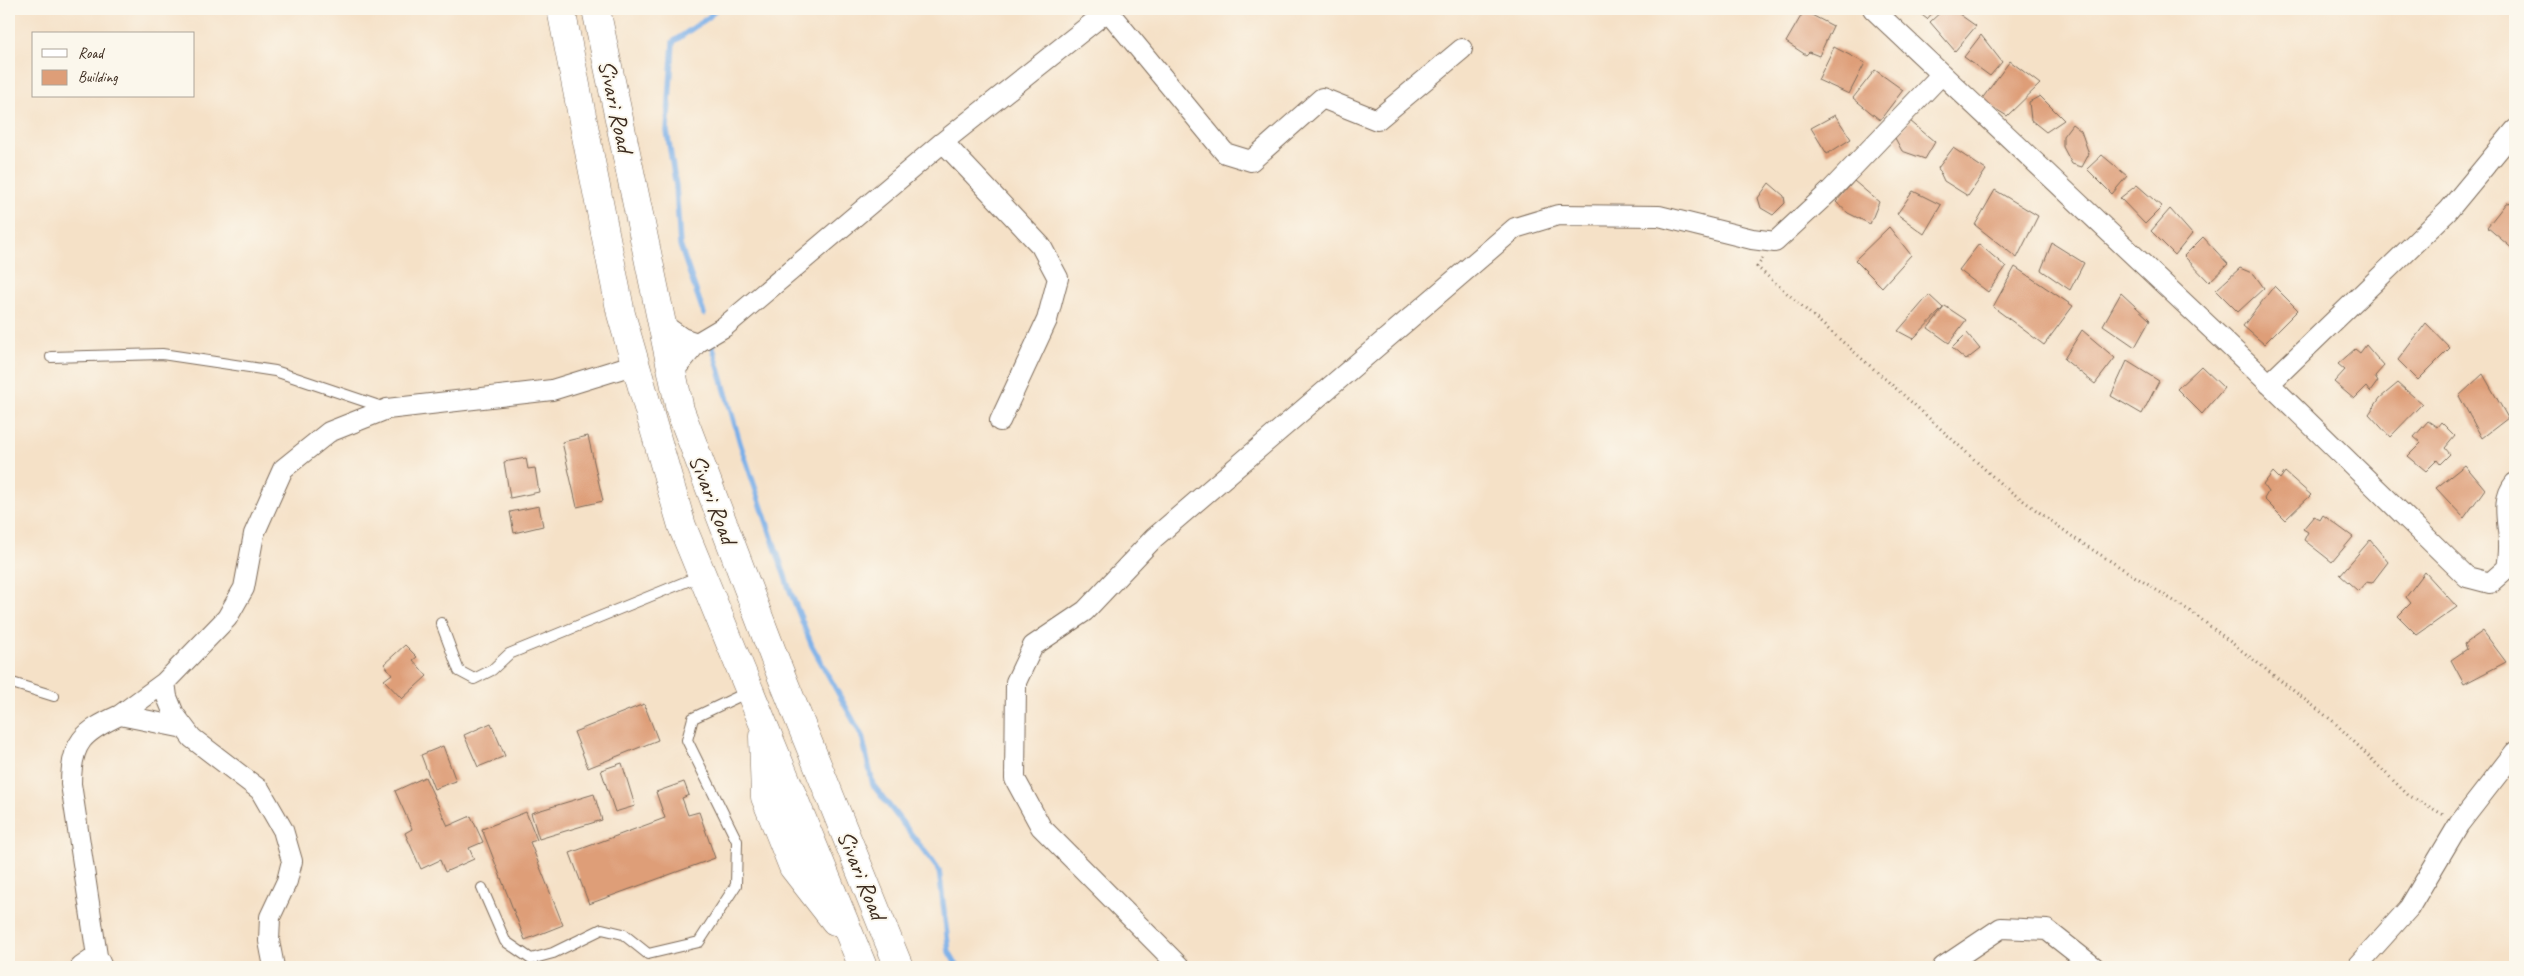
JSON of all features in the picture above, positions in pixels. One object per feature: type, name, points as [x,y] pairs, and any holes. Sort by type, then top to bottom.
[{"type":"main road","name":"Sivari Road","points":[[561,9],[622,314],[682,526],[858,955]]},
{"type":"main road","name":"Sivari Road","points":[[596,9],[680,410],[714,505],[899,967]]},
{"type":"street","points":[[1873,9],[2269,384],[2467,577],[2490,583],[2508,568],[2510,547],[2505,510],[2511,488],[2515,483]]},
{"type":"street","points":[[672,373],[697,343],[724,327],[943,142],[1109,10],[1226,153],[1251,161],[1322,98],[1377,120],[1462,49]]},
{"type":"street","points":[[1180,967],[1041,827],[1015,779],[1016,682],[1033,646],[1085,611],[1154,538],[1515,228],[1558,215],[1659,216],[1775,242],[1829,192],[1942,74]]},
{"type":"street","points":[[2269,384],[2448,211],[2515,130]]},
{"type":"street","points":[[943,142],[1041,246],[1058,278],[1048,320],[1000,421]]},
{"type":"street","points":[[661,322],[682,338],[697,343]]},
{"type":"street","points":[[80,967],[100,962],[71,784],[71,760],[76,747],[85,737],[120,715],[165,682],[227,618],[244,588],[254,534],[284,469],[329,432],[387,409],[552,390],[636,364]]},
{"type":"street","points":[[165,682],[167,697],[174,714],[184,728],[192,738],[260,790],[283,830],[292,861],[287,880],[270,917],[269,941],[274,967]]},
{"type":"street","points":[[120,715],[184,728]]},
{"type":"street","points":[[2356,967],[2409,908],[2459,824],[2515,752]]},
{"type":"street","points":[[1943,967],[2001,928],[2047,930],[2094,967]]},
{"type":"lane","points":[[51,357],[162,354],[265,370],[387,409]]},
{"type":"lane","points":[[441,624],[459,671],[474,679],[492,670],[510,654],[702,574]]},
{"type":"lane","points":[[9,682],[54,696]]},
{"type":"lane","points":[[482,888],[505,941],[531,959],[553,953],[602,929],[623,934],[648,954],[699,942],[736,885],[737,841],[687,740],[693,718],[751,691]]},
{"type":"path","points":[[1775,242],[1757,267],[1901,393],[2002,485],[2077,540],[2193,614],[2334,722],[2408,794],[2459,824]]},
{"type":"building","points":[[1914,9],[1936,9],[1927,19]]},
{"type":"building","points":[[1944,9],[1952,9],[1976,26],[1955,51],[1930,22]]},
{"type":"building","points":[[1804,11],[1833,26],[1819,56],[1809,52],[1806,55],[1786,42]]},
{"type":"building","points":[[1981,35],[2002,62],[1990,76],[1964,57]]},
{"type":"building","points":[[1834,47],[1865,63],[1849,94],[1818,80]]},
{"type":"building","points":[[2010,61],[2040,84],[2007,116],[1981,100]]},
{"type":"building","points":[[1875,70],[1903,90],[1880,120],[1853,98]]},
{"type":"building","points":[[2040,96],[2064,120],[2046,132],[2031,120],[2029,102]]},
{"type":"building","points":[[1835,115],[1851,139],[1827,154],[1811,128]]},
{"type":"building","points":[[1910,121],[1935,142],[1925,159],[1902,151],[1895,138]]},
{"type":"building","points":[[2072,124],[2081,131],[2089,154],[2082,167],[2072,164],[2063,147],[2063,136]]},
{"type":"building","points":[[1953,148],[1986,170],[1968,196],[1944,181],[1938,168]]},
{"type":"building","points":[[2102,155],[2127,176],[2112,194],[2087,169]]},
{"type":"building","points":[[1854,181],[1879,202],[1870,224],[1848,213],[1836,202]]},
{"type":"building","points":[[1769,183],[1784,196],[1785,203],[1773,215],[1761,208],[1758,198]]},
{"type":"building","points":[[2137,185],[2162,207],[2145,224],[2120,198]]},
{"type":"building","points":[[1995,190],[2038,216],[2017,258],[1975,225]]},
{"type":"building","points":[[1913,191],[1941,205],[1924,234],[1897,214]]},
{"type":"building","points":[[2515,202],[2515,251],[2487,227],[2506,203]]},
{"type":"building","points":[[2170,209],[2192,234],[2175,255],[2151,231]]},
{"type":"building","points":[[1889,227],[1911,255],[1882,287],[1855,260]]},
{"type":"building","points":[[2203,237],[2228,264],[2209,282],[2184,256]]},
{"type":"building","points":[[2052,243],[2084,263],[2070,290],[2041,270]]},
{"type":"building","points":[[1979,244],[2006,267],[1988,292],[1959,270]]},
{"type":"building","points":[[2015,267],[2073,306],[2044,345],[1993,307]]},
{"type":"building","points":[[2240,268],[2254,274],[2264,288],[2238,312],[2216,290]]},
{"type":"building","points":[[2274,286],[2298,310],[2264,344],[2243,326]]},
{"type":"building","points":[[2121,293],[2150,320],[2135,347],[2103,325]]},
{"type":"building","points":[[1929,295],[1943,308],[1913,339],[1898,331]]},
{"type":"building","points":[[1945,306],[1966,320],[1949,343],[1928,328]]},
{"type":"building","points":[[2426,323],[2450,348],[2418,380],[2398,360]]},
{"type":"building","points":[[2082,330],[2115,358],[2095,384],[2064,359]]},
{"type":"building","points":[[1967,333],[1980,349],[1966,360],[1952,348]]},
{"type":"building","points":[[2366,345],[2384,366],[2375,376],[2378,381],[2370,392],[2366,387],[2354,399],[2334,382],[2345,370],[2338,364],[2355,349],[2360,353]]},
{"type":"building","points":[[2127,361],[2159,381],[2142,414],[2111,396]]},
{"type":"building","points":[[2201,366],[2224,388],[2202,414],[2177,389]]},
{"type":"building","points":[[2483,374],[2508,418],[2482,438],[2459,396]]},
{"type":"building","points":[[2398,383],[2422,404],[2390,437],[2369,414],[2380,398]]},
{"type":"building","points":[[2428,421],[2437,427],[2441,422],[2455,436],[2445,448],[2450,454],[2440,464],[2437,460],[2426,471],[2408,456],[2421,443],[2414,437]]},
{"type":"building","points":[[588,436],[603,501],[577,507],[562,442]]},
{"type":"building","points":[[526,458],[528,469],[535,468],[539,492],[510,498],[504,462]]},
{"type":"building","points":[[2465,465],[2485,489],[2464,518],[2436,488]]},
{"type":"building","points":[[2273,472],[2280,479],[2285,472],[2311,495],[2285,520],[2264,499],[2268,492],[2263,485]]},
{"type":"building","points":[[539,506],[543,526],[514,533],[510,512]]},
{"type":"building","points":[[2323,515],[2353,537],[2332,562],[2304,540],[2308,532],[2303,529],[2314,516],[2320,520]]},
{"type":"building","points":[[2370,540],[2388,562],[2372,583],[2366,582],[2358,591],[2340,575]]},
{"type":"building","points":[[2425,572],[2457,607],[2417,635],[2398,616],[2411,603],[2406,597]]},
{"type":"building","points":[[2483,631],[2506,662],[2464,684],[2451,660],[2467,649],[2465,644]]},
{"type":"building","points":[[405,645],[417,657],[413,660],[427,676],[402,699],[384,680],[392,674],[384,664]]},
{"type":"building","points":[[644,704],[658,740],[588,768],[574,732]]},
{"type":"building","points":[[491,723],[505,756],[478,767],[464,735]]},
{"type":"building","points":[[443,746],[456,781],[434,789],[421,755]]},
{"type":"building","points":[[622,763],[635,806],[615,812],[601,770]]},
{"type":"building","points":[[425,777],[448,826],[471,816],[483,842],[469,848],[474,859],[445,872],[440,860],[421,869],[405,833],[412,829],[395,791]]},
{"type":"building","points":[[684,782],[689,795],[682,798],[688,815],[699,812],[715,858],[589,904],[570,853],[665,818],[656,792]]},
{"type":"building","points":[[594,794],[602,820],[539,839],[531,813]]},
{"type":"building","points":[[526,812],[537,840],[530,842],[563,925],[525,940],[482,829]]},
{"type":"waterway","points":[[704,314],[680,245],[676,186],[667,131],[673,42],[709,17],[716,9]]},
{"type":"waterway","points":[[712,344],[740,443],[789,588],[812,646],[862,736],[873,785],[939,870],[949,952],[958,967]]}]
